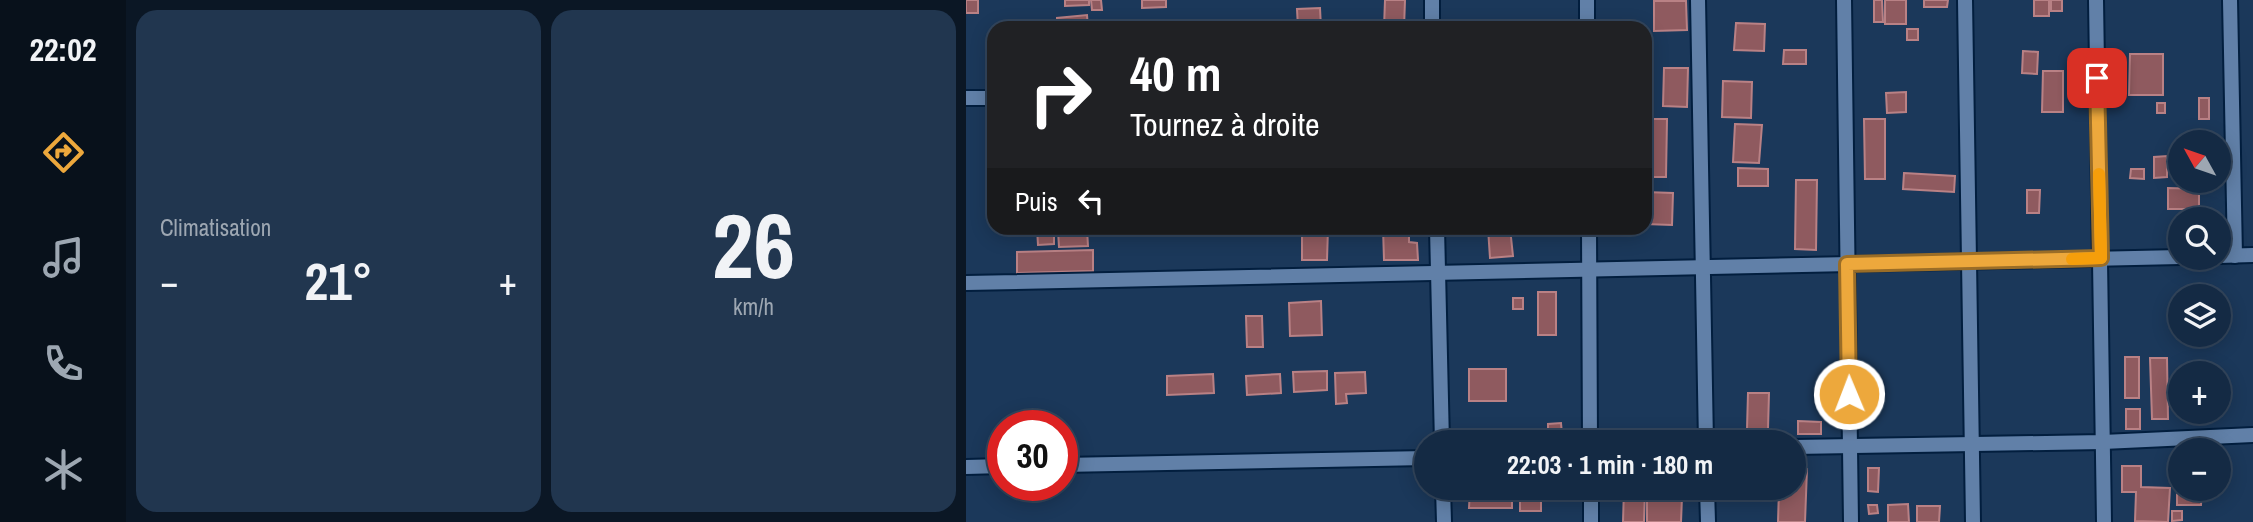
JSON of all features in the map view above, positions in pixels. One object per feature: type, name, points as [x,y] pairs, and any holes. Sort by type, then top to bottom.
[{"type":"street","points":[[1432,0],[1432,21]]},
{"type":"street","points":[[1587,0],[1587,21]]},
{"type":"street","points":[[1698,0],[1706,430]]},
{"type":"street","points":[[1844,0],[1851,522]]},
{"type":"street","points":[[1965,0],[1973,522]]},
{"type":"street","points":[[2096,0],[2104,522]]},
{"type":"street","points":[[2230,0],[2235,256]]},
{"type":"street","points":[[966,98],[987,98]]},
{"type":"street","points":[[1437,235],[1442,430]]},
{"type":"street","points":[[1588,235],[1590,430]]},
{"type":"street","points":[[2231,256],[2253,255]]},
{"type":"street","points":[[966,283],[2168,257]]},
{"type":"street","points":[[1806,447],[2103,442],[2253,435]]},
{"type":"street","points":[[1078,465],[1414,457]]},
{"type":"street","points":[[966,467],[987,466]]},
{"type":"street","points":[[1443,500],[1444,522]]},
{"type":"street","points":[[1591,500],[1591,522]]},
{"type":"street","points":[[1707,500],[1708,522]]},
{"type":"building","points":[[966,0],[978,0],[978,13],[966,13]]},
{"type":"building","points":[[1065,0],[1089,0],[1089,5],[1065,6]]},
{"type":"building","points":[[1091,0],[1101,0],[1102,10],[1092,10]]},
{"type":"building","points":[[1142,0],[1166,0],[1166,7],[1142,8]]},
{"type":"building","points":[[1385,0],[1405,0],[1404,21],[1384,21]]},
{"type":"building","points":[[1874,0],[1882,0],[1883,22],[1874,22]]},
{"type":"building","points":[[1885,0],[1906,0],[1906,24],[1885,24]]},
{"type":"building","points":[[1924,0],[1948,0],[1947,7],[1924,7]]},
{"type":"building","points":[[2034,0],[2049,0],[2049,16],[2034,16]]},
{"type":"building","points":[[2051,0],[2062,0],[2062,11],[2051,11]]},
{"type":"building","points":[[1654,1],[1686,1],[1687,30],[1654,31]]},
{"type":"building","points":[[1320,8],[1321,21],[1298,21],[1297,9]]},
{"type":"building","points":[[1087,15],[1087,21],[1057,21],[1057,18]]},
{"type":"building","points":[[1736,23],[1765,24],[1764,51],[1734,50]]},
{"type":"building","points":[[1907,29],[1918,29],[1918,40],[1907,40]]},
{"type":"building","points":[[1784,50],[1806,50],[1806,64],[1783,64]]},
{"type":"building","points":[[2023,51],[2038,52],[2037,74],[2022,73]]},
{"type":"building","points":[[2130,54],[2163,54],[2163,95],[2129,95]]},
{"type":"building","points":[[1664,68],[1688,68],[1687,107],[1663,106]]},
{"type":"building","points":[[2043,71],[2063,71],[2063,112],[2042,112]]},
{"type":"building","points":[[1723,81],[1752,82],[1751,118],[1722,117]]},
{"type":"building","points":[[1906,92],[1906,112],[1887,113],[1886,93]]},
{"type":"building","points":[[2199,98],[2209,98],[2209,119],[2199,119]]},
{"type":"building","points":[[2157,103],[2165,103],[2165,113],[2157,113]]},
{"type":"building","points":[[1652,119],[1667,119],[1666,177],[1652,177]]},
{"type":"building","points":[[1864,119],[1885,119],[1885,179],[1865,179]]},
{"type":"building","points":[[1735,124],[1762,125],[1759,163],[1733,162]]},
{"type":"building","points":[[2167,156],[2167,177],[2154,178],[2154,157]]},
{"type":"building","points":[[1738,168],[1768,169],[1768,186],[1738,186]]},
{"type":"building","points":[[2131,169],[2144,169],[2144,179],[2130,178]]},
{"type":"building","points":[[1904,173],[1955,176],[1954,192],[1903,189]]},
{"type":"building","points":[[1796,180],[1817,180],[1816,250],[1795,249]]},
{"type":"building","points":[[2027,190],[2040,190],[2039,213],[2027,213]]},
{"type":"building","points":[[1652,192],[1673,193],[1672,225],[1652,224]]},
{"type":"building","points":[[2168,193],[2199,193],[2199,207],[2168,207]]},
{"type":"building","points":[[1037,235],[1054,235],[1054,244],[1038,245]]},
{"type":"building","points":[[1058,235],[1087,235],[1088,246],[1059,247]]},
{"type":"building","points":[[1302,235],[1328,235],[1327,260],[1302,260]]},
{"type":"building","points":[[1383,235],[1409,235],[1409,242],[1417,243],[1418,260],[1384,260]]},
{"type":"building","points":[[1488,235],[1511,235],[1513,256],[1490,258]]},
{"type":"building","points":[[1093,250],[1093,271],[1017,273],[1017,252]]},
{"type":"building","points":[[1538,292],[1556,292],[1556,335],[1538,335]]},
{"type":"building","points":[[1513,298],[1523,298],[1523,309],[1513,309]]},
{"type":"building","points":[[1321,301],[1322,335],[1290,336],[1289,303]]},
{"type":"building","points":[[1246,316],[1262,316],[1263,347],[1247,347]]},
{"type":"building","points":[[2125,357],[2139,357],[2139,398],[2125,398]]},
{"type":"building","points":[[2150,358],[2167,358],[2168,419],[2152,419]]},
{"type":"building","points":[[1469,369],[1506,369],[1506,401],[1469,401]]},
{"type":"building","points":[[1327,371],[1327,390],[1294,392],[1293,372]]},
{"type":"building","points":[[1365,372],[1366,393],[1346,394],[1347,403],[1336,404],[1335,373]]},
{"type":"building","points":[[1213,374],[1214,393],[1167,395],[1167,376]]},
{"type":"building","points":[[1280,374],[1281,393],[1247,395],[1246,376]]},
{"type":"building","points":[[1748,393],[1769,393],[1768,429],[1747,429]]},
{"type":"building","points":[[2126,409],[2140,409],[2140,429],[2126,429]]},
{"type":"building","points":[[1798,421],[1821,422],[1821,434],[1806,434],[1806,430],[1798,430]]},
{"type":"building","points":[[1561,423],[1562,430],[1548,430],[1548,424]]},
{"type":"building","points":[[2122,466],[2141,466],[2141,487],[2168,488],[2168,522],[2135,521],[2136,492],[2122,492]]},
{"type":"building","points":[[1868,468],[1879,468],[1878,492],[1868,491]]},
{"type":"building","points":[[1469,500],[1512,500],[1512,508],[1469,508]]},
{"type":"building","points":[[1520,500],[1541,500],[1541,511],[1520,511]]},
{"type":"building","points":[[1624,500],[1645,500],[1644,522],[1623,522]]},
{"type":"building","points":[[1647,500],[1682,500],[1681,522],[1647,522]]},
{"type":"building","points":[[1779,500],[1806,500],[1805,522],[1778,522]]},
{"type":"building","points":[[2177,501],[2201,501],[2201,505],[2177,505]]},
{"type":"building","points":[[1908,504],[1909,522],[1888,522],[1888,505]]},
{"type":"building","points":[[1868,505],[1877,505],[1878,513],[1869,514]]},
{"type":"building","points":[[1917,506],[1940,506],[1939,522],[1917,522]]},
{"type":"building","points":[[2172,511],[2182,511],[2182,520],[2172,521]]},
{"type":"slow traffic","points":[[2072,259],[2101,258],[2099,174]]},
{"type":"route","points":[[1849,394],[1847,264],[2101,258],[2097,78]]}]
